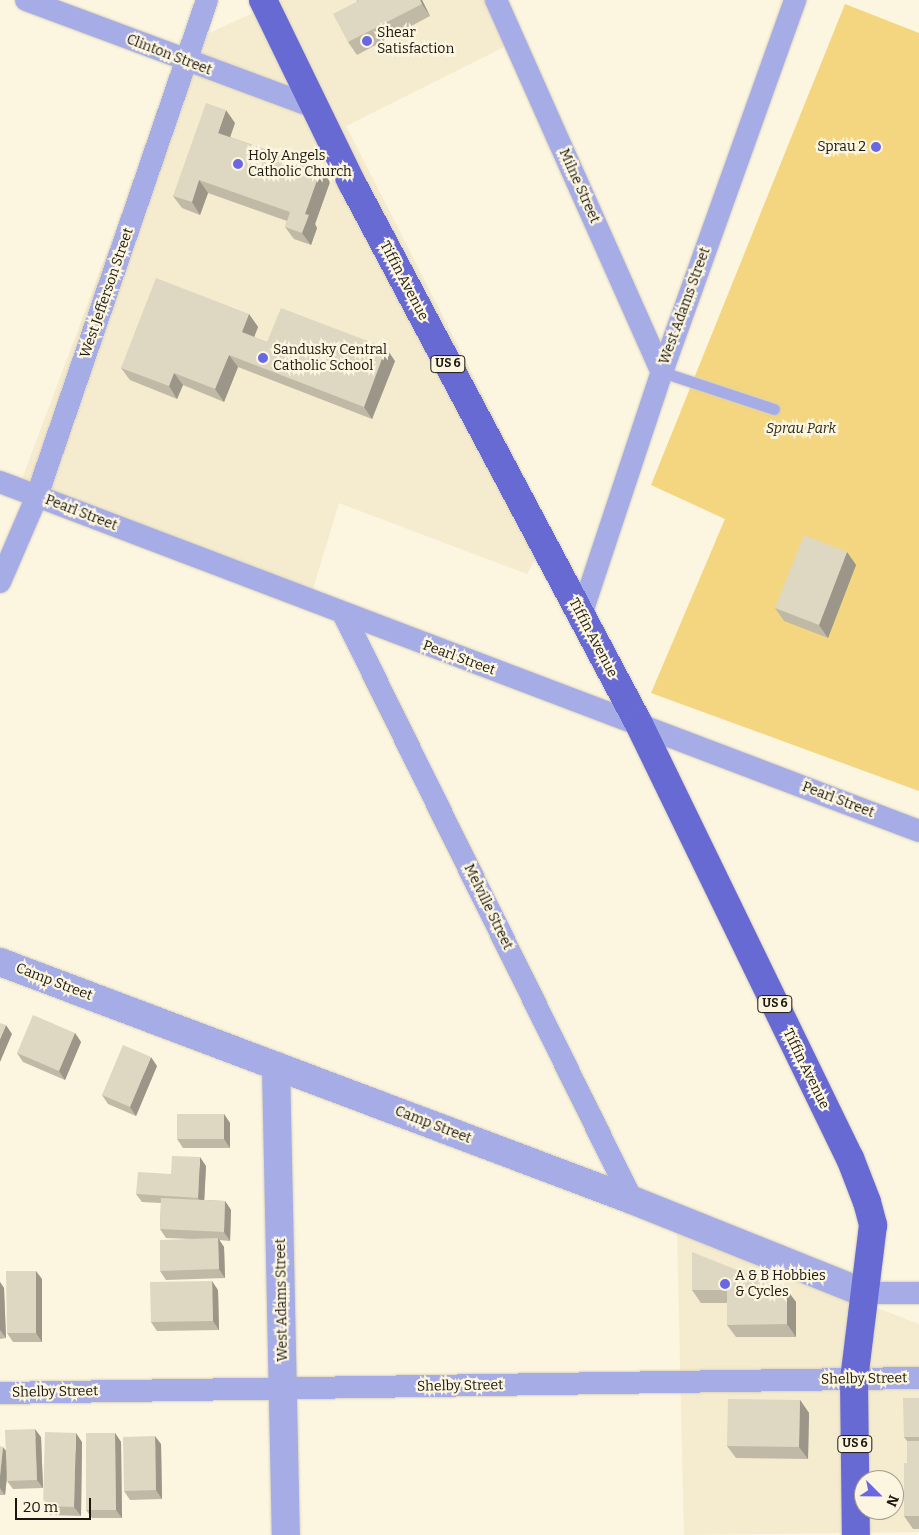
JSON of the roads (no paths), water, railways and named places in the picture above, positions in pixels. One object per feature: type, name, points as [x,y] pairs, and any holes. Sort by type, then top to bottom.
[{"type":"main road","name":"Tiffin Avenue","points":[[263,0],[314,107],[639,724],[850,1158],[867,1202],[873,1225],[865,1293]]},
{"type":"main road","name":"US 6","points":[[856,1535],[854,1380],[865,1293]]},
{"type":"street","name":"Clinton Street","points":[[26,0],[187,62],[314,107]]},
{"type":"street","name":"West Jefferson Street","points":[[0,582],[37,496],[207,0]]},
{"type":"street","name":"Milne Street","points":[[496,0],[662,372]]},
{"type":"street","name":"West Adams Street","points":[[581,615],[662,372],[796,0]]},
{"type":"street","name":"Pearl Street","points":[[0,482],[344,615],[639,724],[919,831]]},
{"type":"street","name":"Melville Street","points":[[344,615],[632,1200]]},
{"type":"street","name":"Camp Street","points":[[0,962],[632,1200],[865,1293]]},
{"type":"street","name":"West Adams Street","points":[[276,1066],[286,1535]]},
{"type":"street","points":[[865,1293],[919,1293]]},
{"type":"street","name":"Shelby Street","points":[[0,1393],[919,1378]]},
{"type":"lane","points":[[662,372],[774,410]]},
{"type":"place","name":"Shear Satisfaction","points":[[367,41]]},
{"type":"place","name":"Sprau 2","points":[[876,147]]},
{"type":"place","name":"Holy Angels Catholic Church","points":[[238,164]]},
{"type":"place","name":"Sandusky Central Catholic School","points":[[263,358]]},
{"type":"place","name":"A & B Hobbies & Cycles","points":[[725,1284]]},
{"type":"park label","name":"Sprau Park","points":[[801,429]]}]
